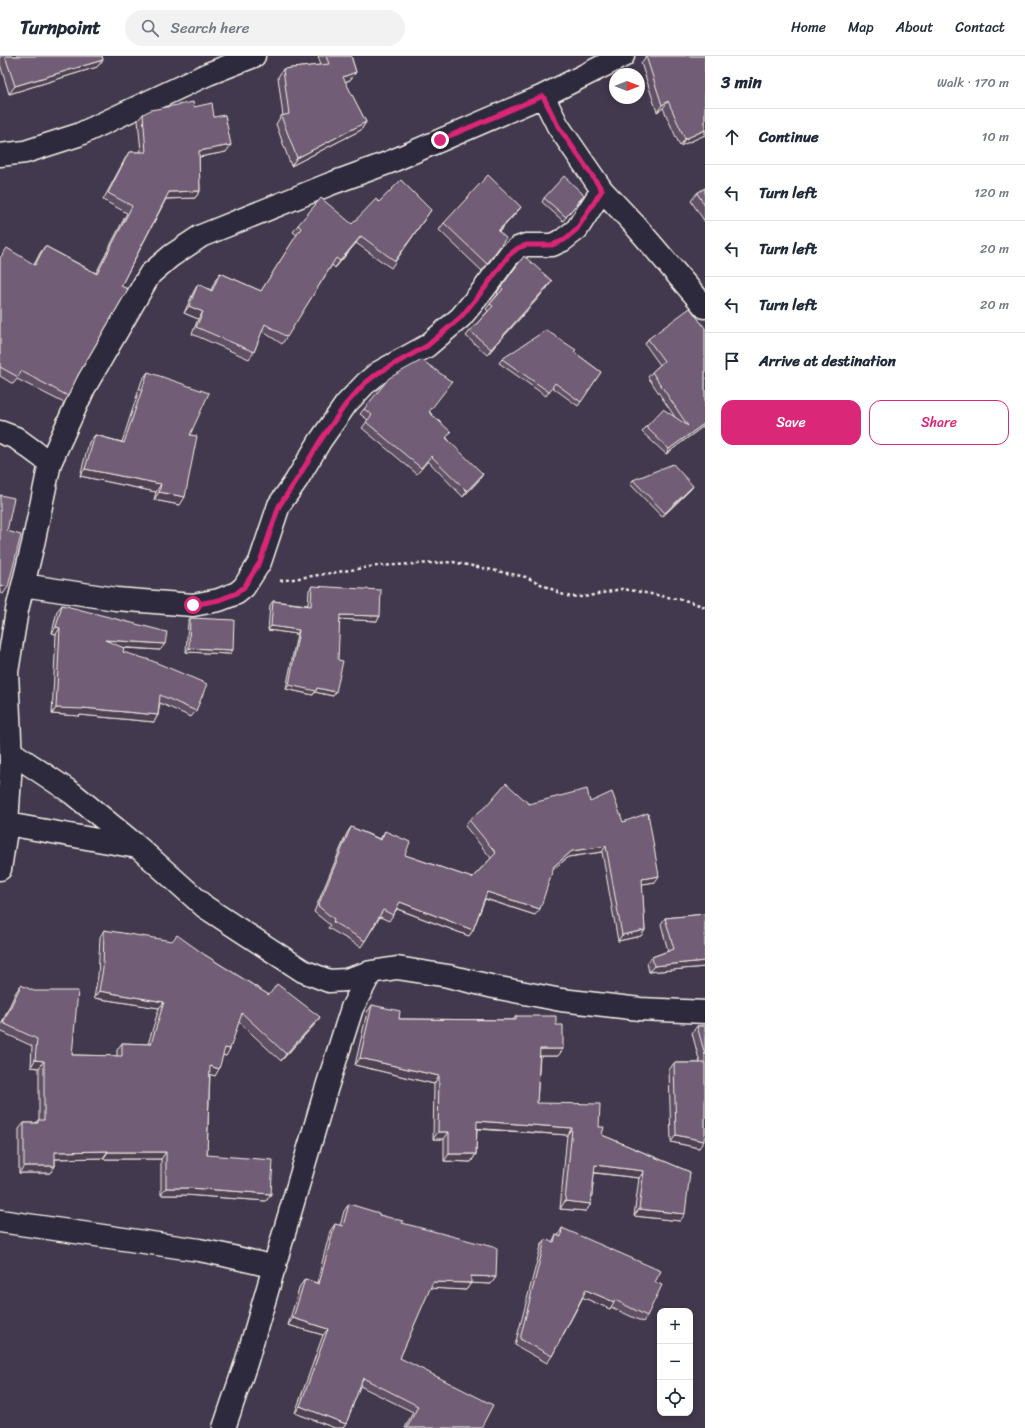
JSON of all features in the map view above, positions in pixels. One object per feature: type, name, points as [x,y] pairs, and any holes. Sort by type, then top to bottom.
[{"type":"street","points":[[0,155],[25,152],[78,135],[208,74],[254,56]]},
{"type":"street","points":[[0,869],[7,824],[11,752],[4,702],[7,672],[17,610],[50,463],[84,388],[150,274],[171,256],[201,236],[330,184],[390,162],[543,96],[623,56]]},
{"type":"street","points":[[543,96],[558,126],[602,190],[644,235],[705,307]]},
{"type":"street","points":[[23,585],[116,599],[193,605],[219,600],[237,593],[244,587],[260,562],[279,506],[320,441],[346,404],[364,384],[378,373],[427,346],[461,317],[509,255],[518,248],[526,245],[552,245],[564,240],[577,229],[602,190]]},
{"type":"street","points":[[0,432],[16,438],[50,463]]},
{"type":"street","points":[[11,752],[72,793],[138,847],[205,907],[303,971],[329,982],[346,980],[371,972],[397,968],[448,976],[494,987],[562,1000],[640,1009],[705,1012]]},
{"type":"street","points":[[7,824],[138,847]]},
{"type":"street","points":[[224,1428],[246,1363],[325,1092],[352,1008],[371,972]]},
{"type":"street","points":[[0,1220],[199,1250],[275,1267]]},
{"type":"path","points":[[244,587],[376,566],[453,562],[526,577],[566,596],[584,597],[621,589],[688,601],[705,607]]},
{"type":"building","points":[[5,56],[102,56],[103,60],[15,86]]},
{"type":"building","points":[[326,56],[351,56],[356,72],[343,77],[366,122],[297,158],[281,116],[289,114],[283,69],[329,64]]},
{"type":"building","points":[[646,56],[705,56],[705,130],[685,139],[668,101],[662,105]]},
{"type":"building","points":[[193,102],[194,107],[212,103],[214,117],[225,115],[231,145],[199,151],[200,191],[169,192],[121,286],[128,289],[78,375],[68,396],[21,371],[18,377],[0,367],[0,258],[7,248],[35,265],[45,246],[97,274],[132,206],[108,193],[129,152],[146,152],[143,114],[151,110]]},
{"type":"building","points":[[488,175],[521,207],[498,231],[506,238],[487,264],[444,223]]},
{"type":"building","points":[[564,176],[584,195],[566,217],[544,198]]},
{"type":"building","points":[[401,180],[431,210],[395,261],[361,236],[340,261],[336,258],[287,337],[265,324],[254,352],[196,327],[203,312],[189,306],[198,284],[212,291],[220,273],[261,291],[301,228],[298,225],[321,198],[352,224],[376,199],[379,202]]},
{"type":"building","points":[[705,188],[705,206],[697,193]]},
{"type":"building","points":[[524,256],[552,281],[491,349],[470,331],[493,306],[490,304],[503,289],[501,287]]},
{"type":"building","points":[[690,308],[705,328],[705,423],[669,449],[646,427],[663,409],[688,426],[652,372],[664,361],[648,339]]},
{"type":"building","points":[[546,330],[576,350],[574,352],[601,372],[581,402],[555,383],[549,392],[502,359]]},
{"type":"building","points":[[422,360],[452,382],[429,412],[451,432],[446,438],[483,474],[467,491],[431,456],[421,468],[366,422],[372,415],[364,409],[389,378]]},
{"type":"building","points":[[148,372],[209,393],[190,435],[197,436],[185,497],[159,492],[161,484],[85,469],[95,435],[124,443]]},
{"type":"building","points":[[673,464],[693,486],[665,513],[633,480]]},
{"type":"building","points":[[0,495],[14,498],[7,531],[21,535],[8,587],[0,585]]},
{"type":"building","points":[[312,586],[381,590],[380,616],[340,615],[338,660],[343,661],[336,692],[317,688],[316,691],[289,685],[299,630],[271,626],[273,601],[311,606]]},
{"type":"building","points":[[62,605],[167,632],[165,644],[105,640],[124,648],[123,652],[150,660],[207,684],[196,711],[160,695],[158,715],[83,708],[56,708],[60,628],[56,627]]},
{"type":"building","points":[[190,618],[234,620],[233,650],[189,648]]},
{"type":"building","points":[[506,783],[529,804],[587,789],[590,802],[612,792],[623,822],[648,813],[659,876],[642,879],[645,930],[622,935],[606,846],[572,851],[554,866],[540,909],[487,892],[473,930],[400,902],[393,915],[383,910],[365,941],[333,922],[334,919],[318,906],[351,827],[381,840],[385,831],[410,842],[405,855],[472,878],[496,853],[469,820],[485,807]]},
{"type":"building","points":[[705,914],[705,961],[654,966],[652,957],[674,949],[665,918]]},
{"type":"building","points":[[104,930],[172,941],[177,935],[205,955],[269,995],[277,984],[320,1017],[286,1054],[242,1013],[230,1049],[225,1048],[219,1069],[210,1066],[207,1155],[273,1160],[271,1194],[190,1188],[166,1188],[166,1152],[55,1152],[55,1166],[24,1166],[24,1123],[38,1123],[38,1120],[44,1120],[44,1061],[35,1060],[37,1039],[3,1023],[21,985],[34,991],[78,991],[72,1055],[122,1056],[122,1043],[151,1044],[164,1002],[99,991],[103,969]]},
{"type":"building","points":[[372,1005],[400,1011],[399,1019],[516,1020],[516,1016],[556,1016],[556,1025],[563,1025],[563,1049],[540,1049],[537,1103],[600,1104],[599,1127],[604,1127],[602,1135],[690,1172],[685,1214],[639,1209],[644,1171],[595,1165],[591,1204],[565,1201],[572,1128],[477,1121],[476,1154],[449,1154],[449,1132],[438,1132],[439,1076],[360,1058]]},
{"type":"building","points":[[697,1026],[705,1026],[705,1055]]},
{"type":"building","points":[[674,1063],[705,1063],[704,1141],[676,1135]]},
{"type":"building","points":[[349,1204],[379,1213],[379,1215],[403,1221],[402,1223],[497,1248],[496,1277],[471,1276],[471,1283],[433,1282],[400,1358],[493,1405],[481,1428],[407,1428],[418,1406],[363,1378],[346,1424],[300,1406],[328,1329],[293,1318],[305,1279],[319,1284],[335,1224],[343,1226]]},
{"type":"building","points":[[562,1228],[661,1271],[655,1282],[662,1285],[647,1316],[615,1300],[614,1302],[586,1290],[552,1356],[520,1339],[545,1240],[554,1242],[556,1235],[561,1237]]},
{"type":"route","points":[[193,605],[219,600],[237,593],[244,587],[260,562],[279,506],[320,441],[346,404],[364,384],[378,373],[427,346],[461,317],[509,255],[518,248],[526,245],[552,245],[564,240],[577,229],[602,190],[558,126],[543,96],[440,140]]}]
